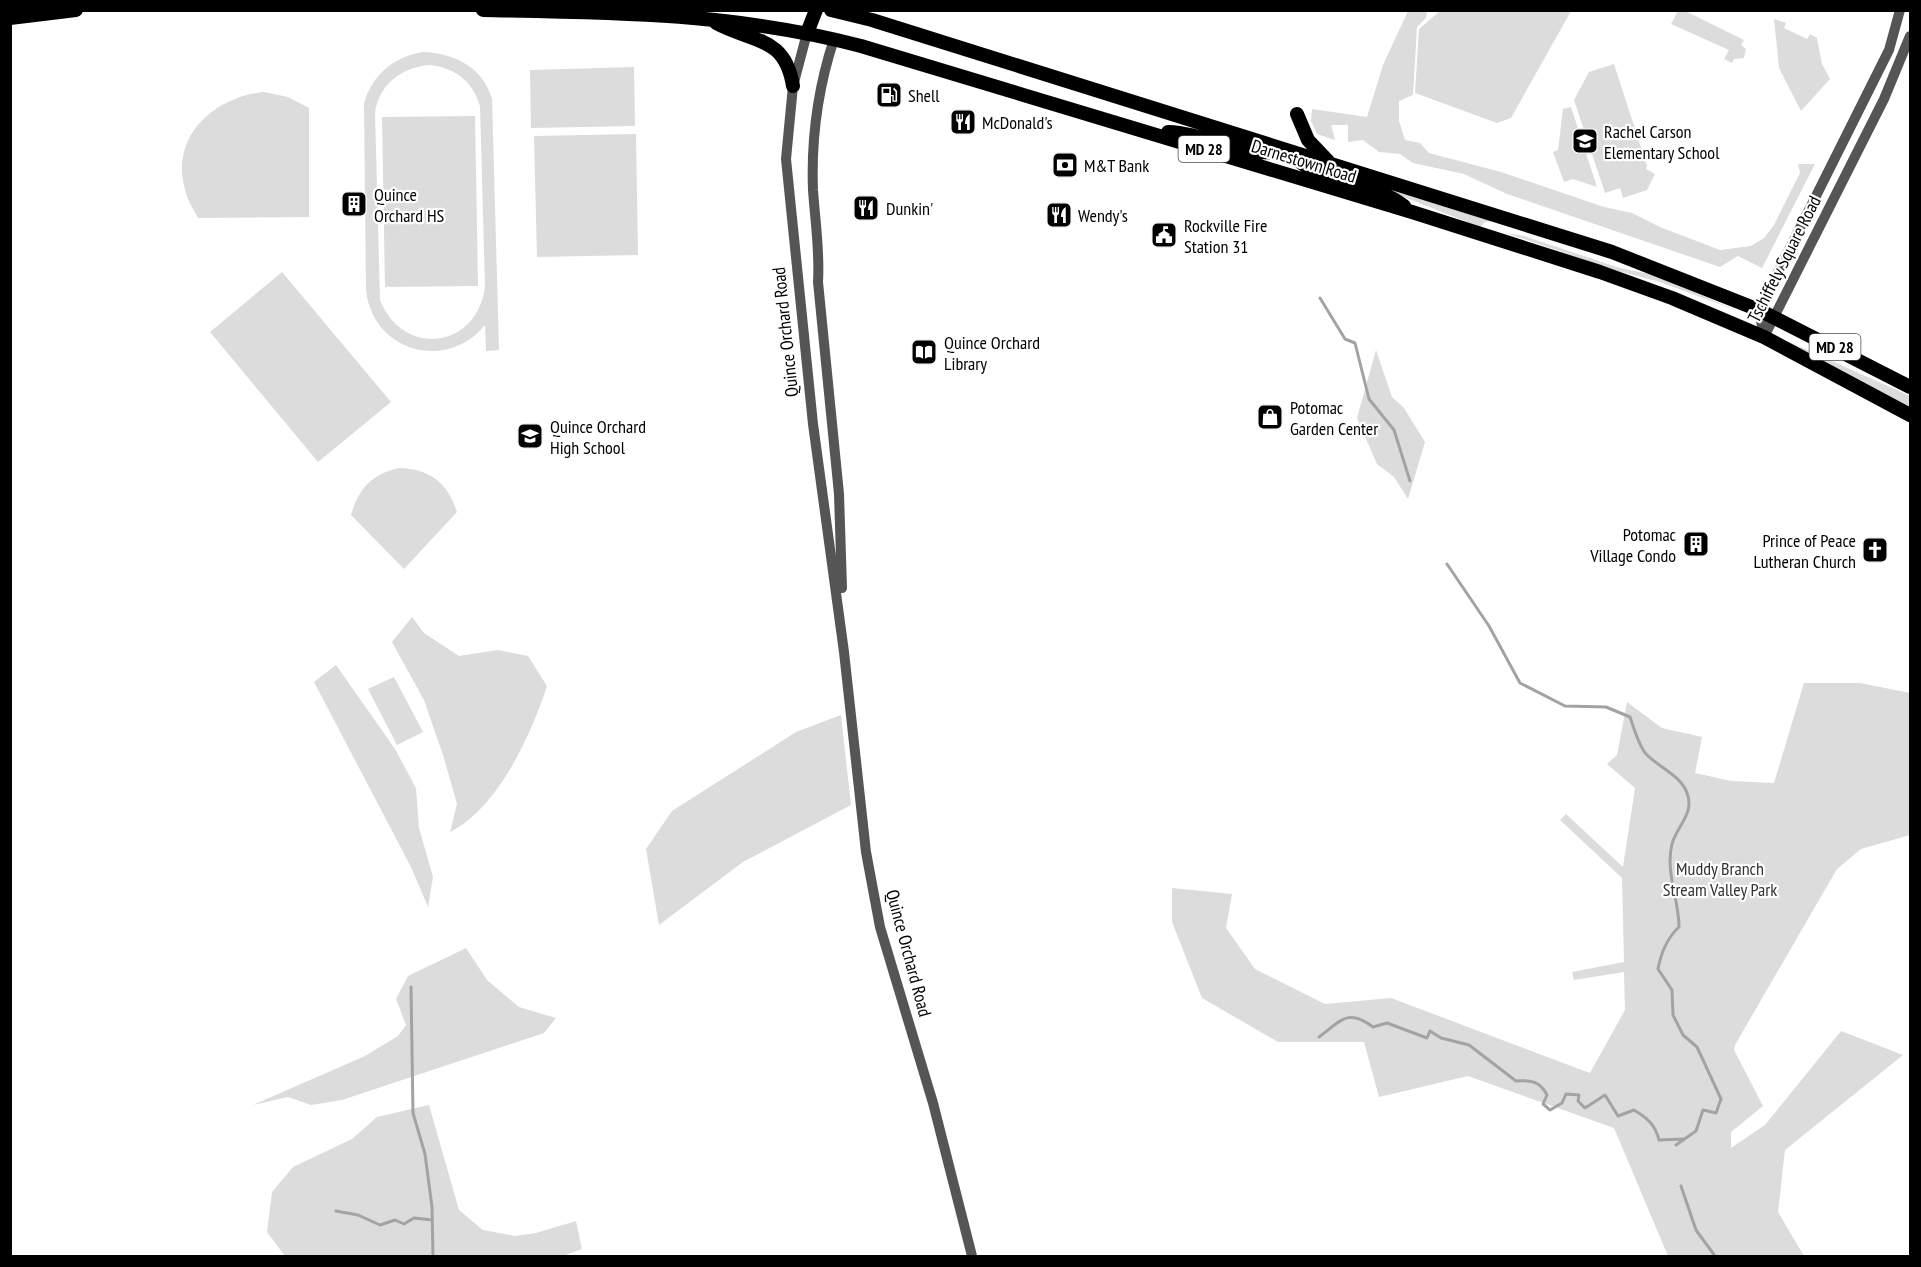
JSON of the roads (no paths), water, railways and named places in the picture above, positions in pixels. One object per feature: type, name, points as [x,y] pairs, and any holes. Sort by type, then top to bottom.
[{"type":"main road","points":[[10,18],[76,10]]},
{"type":"main road","name":"Darnestown Road","points":[[483,10],[639,13],[709,18],[834,39],[1412,212],[1600,272],[1672,298],[1764,337],[1911,415]]},
{"type":"main road","name":"Quince Orchard Road","points":[[807,33],[816,10]]},
{"type":"main road","name":"Darnestown Road","points":[[840,11],[1612,252],[1759,310],[1911,387]]},
{"type":"main road","name":"Quince Orchard Road","points":[[834,39],[840,11]]},
{"type":"main road","points":[[709,18],[732,32],[772,45],[782,56],[791,73],[793,87]]},
{"type":"main road","points":[[1297,114],[1301,129],[1308,140],[1332,164]]},
{"type":"main road","points":[[1147,132],[1180,133],[1245,150],[1269,153],[1286,150],[1308,168],[1391,195],[1412,212]]},
{"type":"street","name":"Tschiffely Square Road","points":[[1764,337],[1759,310],[1889,50],[1900,10]]},
{"type":"street","name":"Quince Orchard Road","points":[[807,33],[793,87],[786,159],[813,424],[844,652],[862,822],[880,927],[933,1103],[972,1257]]},
{"type":"street","name":"Tschiffely Square Road","points":[[1764,337],[1884,99],[1911,36]]},
{"type":"street","name":"Quince Orchard Road","points":[[834,39],[825,65],[818,100],[813,180],[819,265],[818,282],[838,494],[844,652]]},
{"type":"waterway","points":[[1320,298],[1345,339],[1355,343],[1369,399],[1394,430],[1410,481]]},
{"type":"waterway","points":[[1447,564],[1489,626],[1520,683],[1565,706],[1606,707],[1630,717],[1644,752],[1675,777],[1687,793],[1689,807],[1674,837],[1670,854],[1679,927],[1665,946],[1658,969],[1672,990],[1673,1015],[1683,1035],[1697,1047],[1721,1099],[1716,1113],[1703,1110],[1696,1131],[1676,1145]]},
{"type":"waterway","points":[[411,987],[413,1113],[425,1154],[432,1207],[433,1256]]},
{"type":"waterway","points":[[1319,1037],[1338,1022],[1350,1017],[1364,1021],[1373,1027],[1387,1023],[1427,1038],[1430,1031],[1441,1038],[1469,1045],[1516,1081],[1531,1081],[1538,1084],[1547,1095],[1543,1104],[1550,1110],[1562,1103],[1566,1094],[1579,1095],[1578,1101],[1585,1108],[1605,1095],[1618,1116],[1634,1110],[1647,1119],[1659,1140],[1684,1139]]},
{"type":"waterway","points":[[1681,1186],[1696,1230],[1715,1256]]},
{"type":"waterway","points":[[336,1211],[358,1215],[380,1225],[395,1220],[404,1224],[414,1218],[432,1220]]},
{"type":"place","name":"Shell","points":[[889,95]]},
{"type":"place","name":"McDonald's","points":[[963,122]]},
{"type":"place","name":"Rachel Carson Elementary School","points":[[1585,141]]},
{"type":"place","name":"M&T Bank","points":[[1065,165]]},
{"type":"place","name":"Quince Orchard HS","points":[[354,204]]},
{"type":"place","name":"Dunkin'","points":[[866,208]]},
{"type":"place","name":"Wendy's","points":[[1059,215]]},
{"type":"place","name":"Rockville Fire Station 31","points":[[1164,235]]},
{"type":"place","name":"Quince Orchard Library","points":[[924,352]]},
{"type":"place","name":"Potomac Garden Center","points":[[1270,417]]},
{"type":"place","name":"Quince Orchard High School","points":[[530,436]]},
{"type":"place","name":"Potomac Village Condo","points":[[1696,544]]},
{"type":"place","name":"Prince of Peace Lutheran Church","points":[[1875,550]]},
{"type":"park label","name":"Muddy Branch Stream Valley Park","points":[[1720,878]]}]
